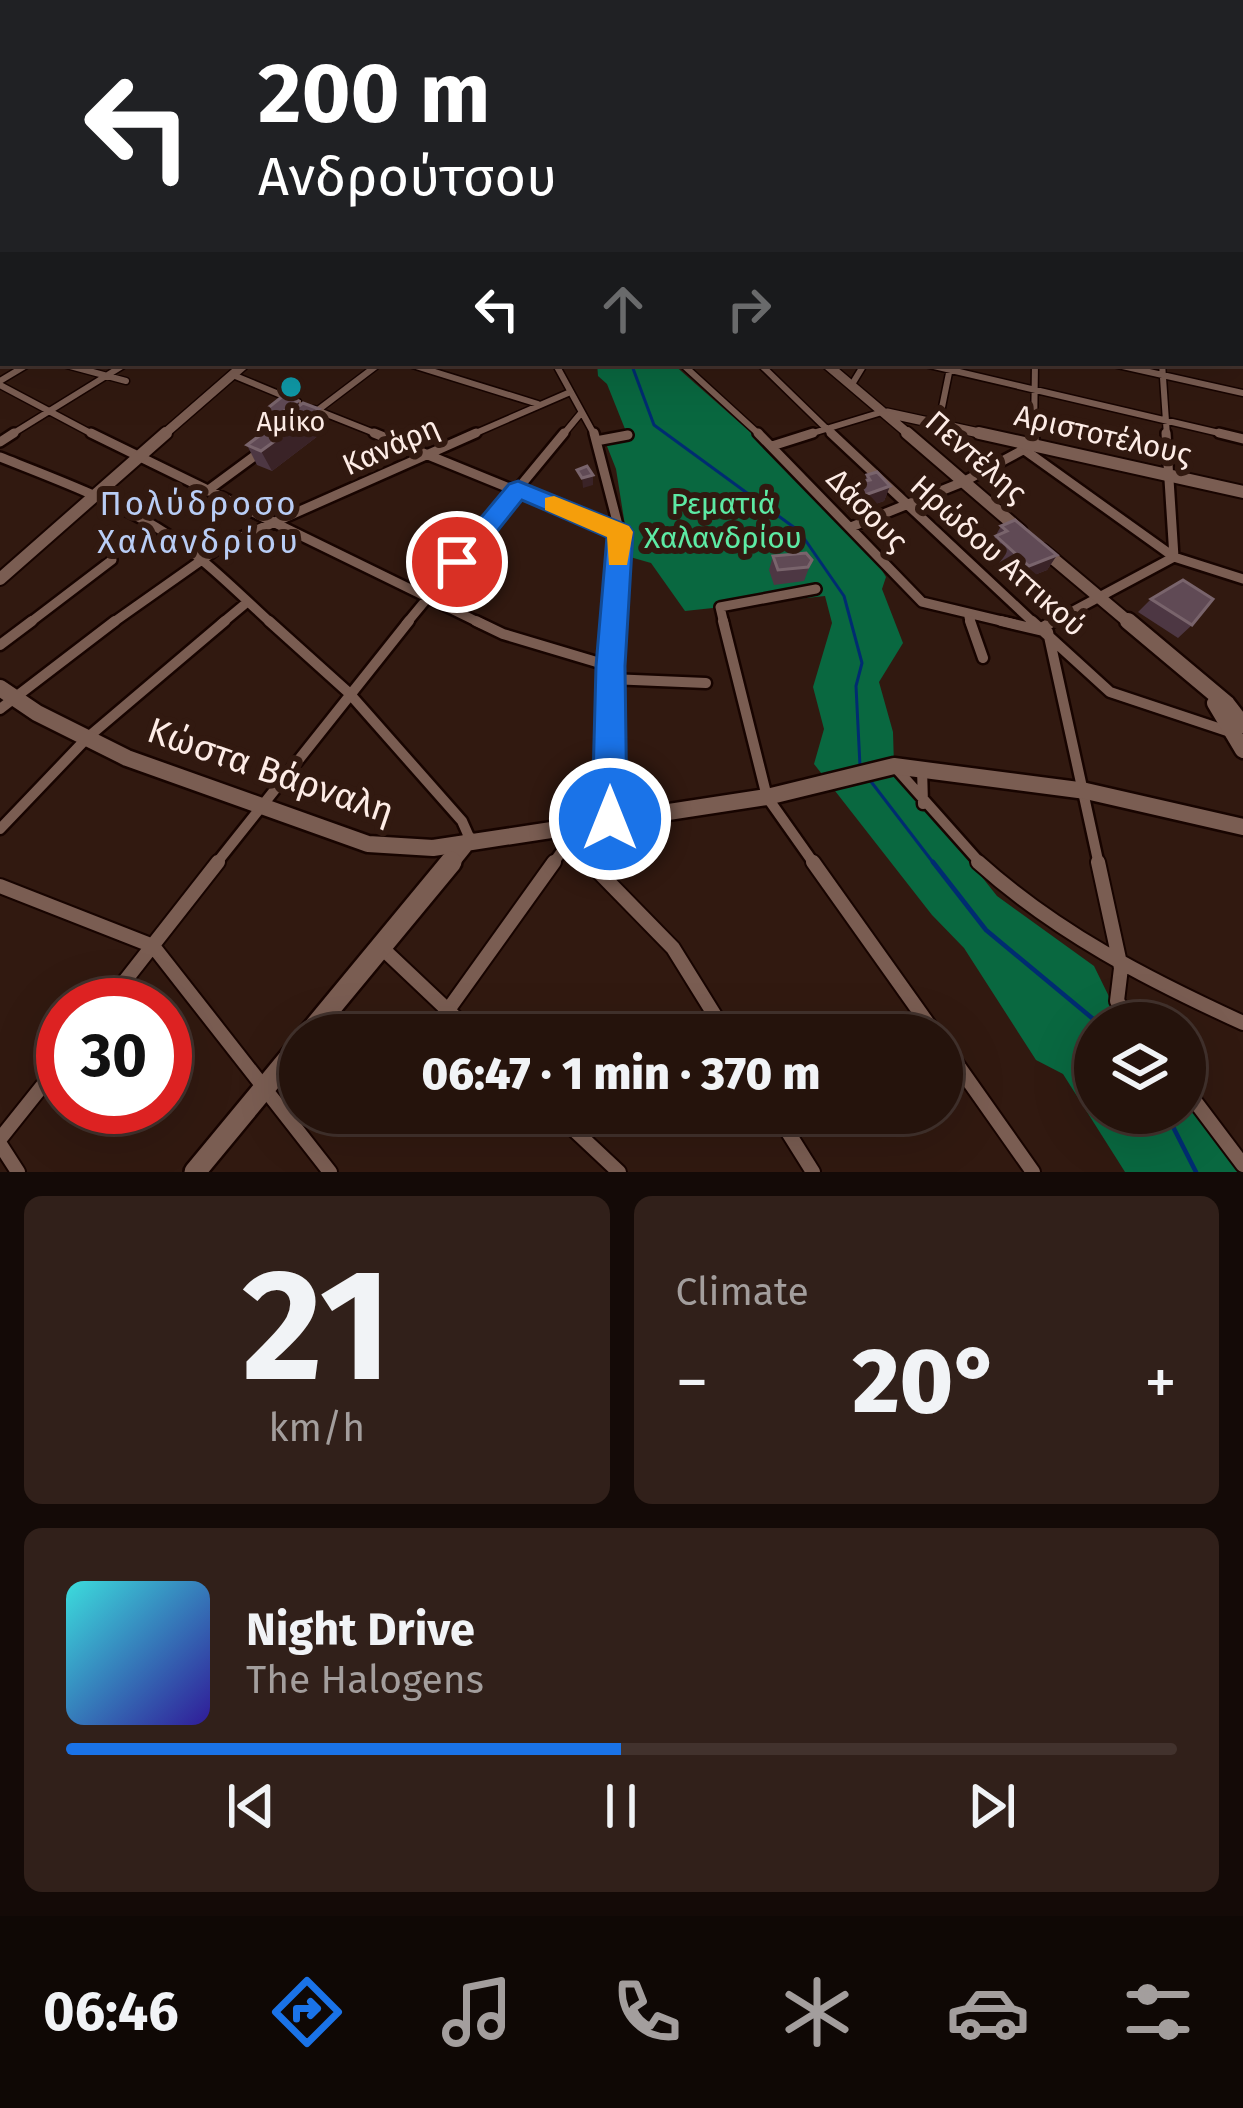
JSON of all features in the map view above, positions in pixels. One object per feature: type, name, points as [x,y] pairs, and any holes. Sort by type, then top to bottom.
[{"type":"street","points":[[26,366],[0,383],[45,412],[136,458],[503,634],[610,672],[706,683]]},
{"type":"street","points":[[69,366],[126,381]]},
{"type":"street","points":[[0,442],[122,366]]},
{"type":"street","points":[[0,579],[243,366]]},
{"type":"street","points":[[299,424],[376,366]]},
{"type":"street","points":[[416,366],[538,404]]},
{"type":"street","points":[[556,366],[596,441],[620,532],[610,672],[610,819]]},
{"type":"street","name":"Δάσους","points":[[686,366],[772,446],[922,602],[1046,630]]},
{"type":"street","name":"Ηρώδου Αττικού","points":[[762,366],[905,506],[1115,695],[1240,736]]},
{"type":"street","name":"Πεντέλης","points":[[828,366],[1201,685]]},
{"type":"street","points":[[851,386],[863,366]]},
{"type":"street","points":[[939,422],[950,366],[1243,440]]},
{"type":"street","points":[[1030,448],[1035,366]]},
{"type":"street","points":[[1122,366],[1243,393]]},
{"type":"street","points":[[1162,366],[1174,557]]},
{"type":"street","points":[[233,375],[620,532]]},
{"type":"street","name":"Κανάρη","points":[[5,699],[199,558],[568,393]]},
{"type":"street","points":[[772,446],[882,412]]},
{"type":"street","name":"Αριστοτέλους","points":[[882,412],[1243,492]]},
{"type":"street","points":[[128,978],[349,694],[581,413]]},
{"type":"street","points":[[596,441],[628,435]]},
{"type":"street","points":[[851,527],[964,482],[1030,448]]},
{"type":"street","points":[[1030,448],[1174,557],[1243,579]]},
{"type":"street","points":[[207,491],[262,451]]},
{"type":"street","points":[[0,457],[94,495],[157,528],[199,558],[244,604],[349,694],[461,821],[470,839],[325,1014]]},
{"type":"street","points":[[1118,1002],[1121,968],[1086,791],[1046,630],[1097,596],[1174,557]]},
{"type":"street","points":[[0,645],[112,560]]},
{"type":"street","points":[[816,589],[720,608],[767,797],[921,1014]]},
{"type":"street","points":[[0,829],[87,738],[244,604]]},
{"type":"street","points":[[969,616],[983,658]]},
{"type":"street","points":[[1201,685],[1235,708],[1240,736]]},
{"type":"street","points":[[1201,685],[1240,736]]},
{"type":"street","name":"Κώστα Βάρναλη","points":[[5,699],[87,738],[383,847],[433,848],[767,797],[887,768],[922,768],[1086,791],[1243,827]]},
{"type":"street","points":[[887,768],[979,866],[1032,912],[1121,968],[1243,1023]]},
{"type":"street","points":[[922,768],[923,805]]},
{"type":"street","points":[[554,826],[674,948],[715,1014]]},
{"type":"street","points":[[448,1010],[569,842]]},
{"type":"street","points":[[0,886],[153,946],[330,1172]]},
{"type":"street","points":[[381,947],[452,1014]]},
{"type":"street","points":[[195,1172],[279,1070]]},
{"type":"street","points":[[963,1072],[1034,1172]]},
{"type":"street","points":[[18,1172],[0,1142],[36,1095]]},
{"type":"street","points":[[1206,1115],[1243,1165]]},
{"type":"street","points":[[578,1134],[619,1172]]},
{"type":"street","points":[[789,1134],[813,1172]]},
{"type":"green space","name":"Ρεματιά Χαλανδρίου","points":[[597,366],[675,366],[767,447],[877,562],[886,577],[882,589],[903,643],[879,682],[893,732],[894,766],[997,896],[1094,966],[1112,1002],[1074,1002],[1074,1091],[1063,1074],[1036,1060],[964,948],[932,915],[814,764],[824,729],[813,687],[832,623],[825,596],[685,611],[651,563],[630,557],[616,469],[603,436],[625,429],[607,384],[598,376]]},
{"type":"green space","name":"Ρεματιά Χαλανδρίου","points":[[1206,1126],[1241,1172],[1125,1172],[1101,1134],[1206,1134]]},
{"type":"building","points":[[283,396],[298,401],[280,414],[264,411]]},
{"type":"building","points":[[303,403],[319,409],[261,451],[247,445]]},
{"type":"building","points":[[587,466],[593,475],[582,478],[577,470]]},
{"type":"building","points":[[877,472],[890,486],[854,499],[842,486],[870,480],[867,475]]},
{"type":"building","points":[[1015,520],[1057,555],[1029,566],[996,536],[1007,531],[1001,526]]},
{"type":"building","points":[[806,553],[812,560],[808,567],[778,570],[773,556]]},
{"type":"building","points":[[1183,580],[1213,599],[1192,625],[1151,599]]},
{"type":"waterway","points":[[632,366],[654,425],[799,531],[844,596],[862,663],[856,686],[860,766]]},
{"type":"waterway","points":[[869,779],[935,865]]},
{"type":"waterway","points":[[933,862],[986,930],[1074,1003]]},
{"type":"waterway","points":[[1177,1134],[1196,1172]]},
{"type":"slow traffic","points":[[554,504],[620,532],[618,559]]},
{"type":"place","name":"Αμίκο","points":[[291,387]]},
{"type":"district","name":"Πολύδροσο Χαλανδρίου","points":[[199,522]]},
{"type":"route","points":[[457,562],[518,489],[620,532],[610,666],[610,819]]}]
